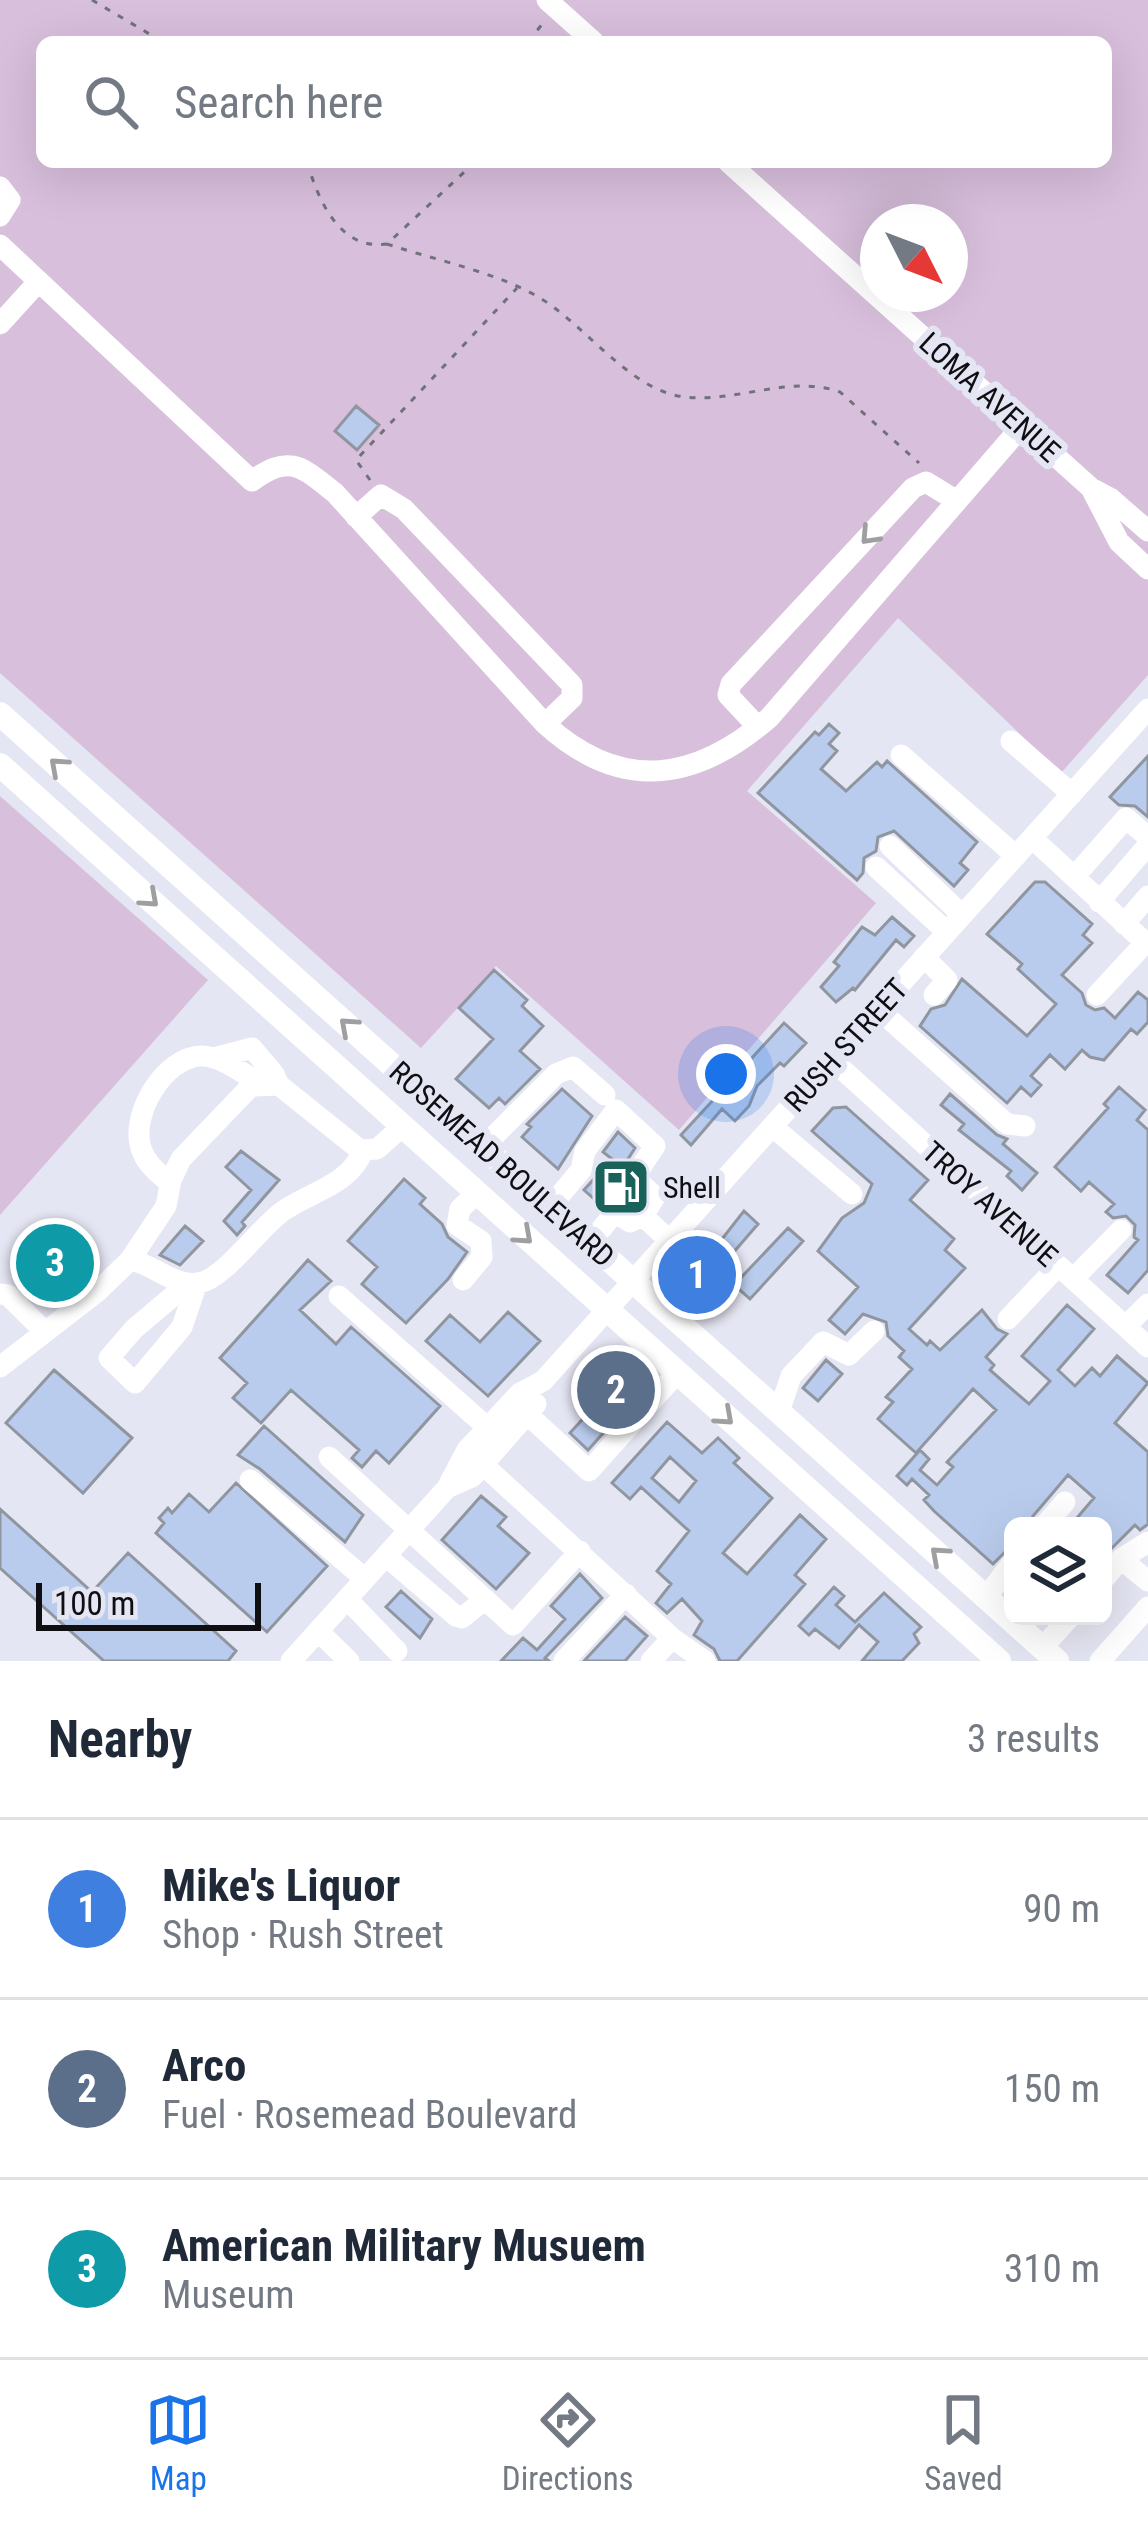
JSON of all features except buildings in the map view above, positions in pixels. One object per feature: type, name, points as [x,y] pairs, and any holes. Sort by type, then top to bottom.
[{"type":"main road","name":"ROSEMEAD BOULEVARD","points":[[0,714],[1050,1654]]},
{"type":"main road","name":"ROSEMEAD BOULEVARD","points":[[0,765],[999,1661]]},
{"type":"street","points":[[551,3],[587,36]]},
{"type":"street","name":"LOMA AVENUE","points":[[735,168],[1091,488],[1148,531]]},
{"type":"street","points":[[0,187],[10,200],[0,216]]},
{"type":"street","points":[[0,245],[252,481],[269,469],[290,464],[303,467],[356,517],[572,749],[608,764],[654,773],[703,762],[740,743],[758,727],[1023,425]]},
{"type":"street","points":[[0,324],[39,280]]},
{"type":"street","points":[[758,727],[728,695],[731,685],[913,488],[935,484],[957,500]]},
{"type":"street","name":"LOMA AVENUE","points":[[1091,488],[1119,542],[1148,569]]},
{"type":"street","points":[[356,517],[381,495],[404,509],[572,686],[572,698],[545,724]]},
{"type":"street","name":"RUSH STREET","points":[[475,1457],[1148,709]]},
{"type":"street","points":[[1011,741],[1072,794]]},
{"type":"street","points":[[902,755],[1016,856]]},
{"type":"street","points":[[1075,876],[1126,818],[1145,854],[1099,902]]},
{"type":"street","points":[[1032,838],[1147,944],[1097,995]]},
{"type":"street","points":[[890,846],[955,924]]},
{"type":"street","points":[[876,867],[955,924]]},
{"type":"street","points":[[1124,924],[1148,896]]},
{"type":"street","points":[[902,1030],[947,980],[924,957]]},
{"type":"street","points":[[878,1009],[1007,1124],[1025,1126]]},
{"type":"street","points":[[0,1367],[97,1292],[130,1260],[166,1206],[181,1159],[242,1091],[269,1084],[274,1074],[252,1048],[184,1061],[158,1085],[144,1107],[138,1125],[143,1154],[170,1184]]},
{"type":"street","name":"TROY AVENUE","points":[[832,1060],[1148,1347]]},
{"type":"street","points":[[483,1147],[556,1074],[573,1066],[605,1095]]},
{"type":"street","points":[[269,1084],[363,1150],[384,1145],[403,1126]]},
{"type":"street","points":[[550,1207],[581,1170],[594,1135],[616,1111],[655,1146],[634,1177],[655,1197],[643,1216],[630,1222],[615,1212],[590,1243]]},
{"type":"street","points":[[772,1126],[852,1194]]},
{"type":"street","points":[[130,1260],[192,1284],[207,1282],[282,1212],[350,1173],[363,1150]]},
{"type":"street","points":[[463,1280],[482,1257],[481,1241],[457,1225],[460,1209],[477,1193]]},
{"type":"street","points":[[643,1216],[670,1241]]},
{"type":"street","points":[[1008,1319],[1121,1230]]},
{"type":"street","points":[[0,1294],[23,1308],[43,1330]]},
{"type":"street","points":[[339,1296],[488,1428]]},
{"type":"street","points":[[1126,1326],[1148,1304]]},
{"type":"street","points":[[779,1412],[791,1376],[823,1342],[849,1354],[874,1331]]},
{"type":"street","points":[[520,1408],[589,1471],[676,1373]]},
{"type":"street","name":"RUSH STREET","points":[[291,1661],[447,1488],[472,1478],[488,1428],[520,1408]]},
{"type":"street","points":[[329,1457],[513,1625],[580,1551]]},
{"type":"street","points":[[475,1457],[672,1638],[705,1661]]},
{"type":"street","points":[[250,1480],[365,1580]]},
{"type":"street","points":[[1052,1517],[1065,1502]]},
{"type":"street","points":[[1112,1570],[1121,1559],[1147,1546]]},
{"type":"street","points":[[386,1556],[455,1616],[462,1618],[485,1599]]},
{"type":"street","points":[[1121,1559],[1148,1582]]},
{"type":"street","points":[[986,1597],[1004,1574]]},
{"type":"street","points":[[564,1661],[626,1594]]},
{"type":"street","points":[[347,1599],[398,1652]]},
{"type":"street","points":[[1100,1661],[1148,1607]]},
{"type":"street","points":[[1050,1654],[1066,1625]]},
{"type":"street","points":[[318,1631],[349,1661]]},
{"type":"street","points":[[651,1661],[672,1638]]},
{"type":"path","points":[[92,0],[153,36]]},
{"type":"path","points":[[532,36],[551,3]]},
{"type":"path","points":[[309,168],[320,206],[340,228],[373,246],[387,244],[518,287],[566,313],[626,371],[685,397],[788,387],[825,386],[841,392],[922,466],[935,484]]},
{"type":"path","points":[[387,244],[469,168]]},
{"type":"path","points":[[381,495],[356,460],[518,287]]},
{"type":"shaded area","points":[[0,0],[1148,0],[1148,675],[1061,773],[898,618],[747,791],[876,903],[679,1130],[496,966],[421,1048],[0,673]]},
{"type":"shaded area","points":[[0,796],[208,980],[0,1215]]},
{"type":"place","name":"Shell","points":[[621,1187]]},
{"type":"place","name":"American Military Musuem","points":[[55,1263]]},
{"type":"place","name":"Mike's Liquor","points":[[697,1275]]},
{"type":"place","name":"Arco","points":[[616,1390]]}]
